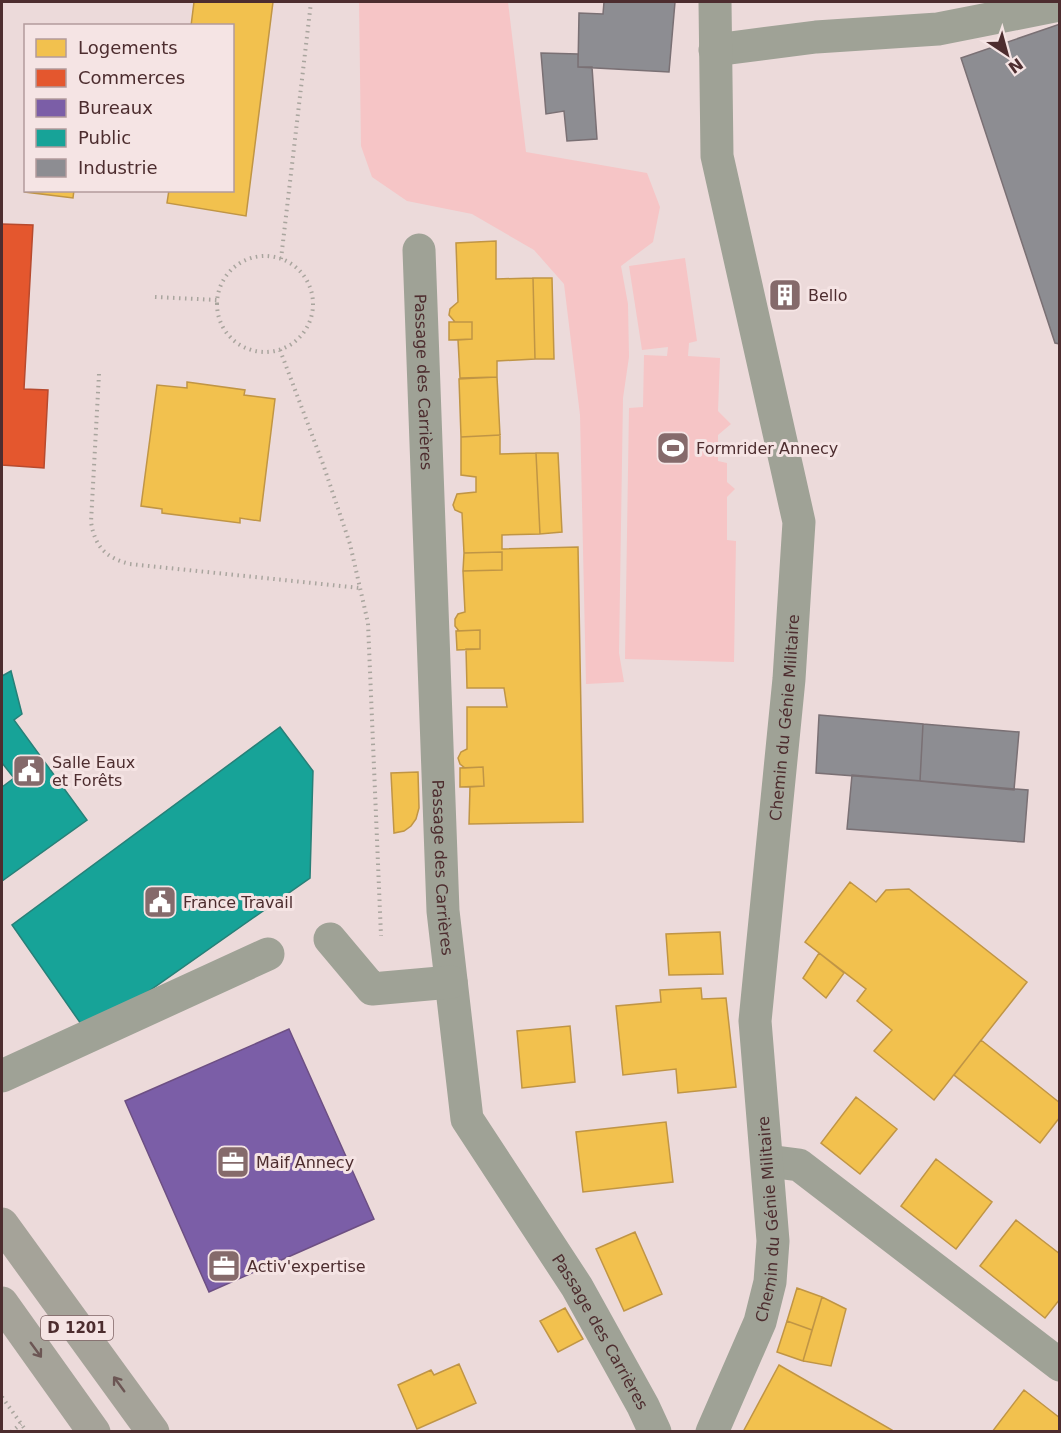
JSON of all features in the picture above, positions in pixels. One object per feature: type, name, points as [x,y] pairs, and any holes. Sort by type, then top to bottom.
[{"type":"main road","name":"D 1201","points":[[2,1224],[153,1431]]},
{"type":"main road","name":"D 1201","points":[[2,1303],[94,1431]]},
{"type":"street","name":"Chemin du Génie Militaire","points":[[712,1431],[760,1322],[770,1282],[773,1241],[755,1021],[789,678],[799,522],[717,156],[715,2]]},
{"type":"street","points":[[715,50],[816,38],[938,29],[1059,5]]},
{"type":"street","name":"Passage des Carrières","points":[[419,250],[443,911],[467,1119],[578,1287],[655,1431]]},
{"type":"street","points":[[330,939],[372,989],[451,982]]},
{"type":"street","points":[[2,1076],[268,954]]},
{"type":"street","points":[[768,1161],[799,1165],[1059,1365]]},
{"type":"path","points":[[281,259],[311,2]]},
{"type":"path","points":[[263,256],[281,259],[300,271],[309,282],[313,295],[310,323],[293,344],[267,353],[253,351],[236,342],[222,326],[217,300],[220,287],[227,275],[249,259],[263,256]]},
{"type":"path","points":[[155,297],[217,300]]},
{"type":"path","points":[[280,350],[350,544],[368,623],[383,988]]},
{"type":"path","points":[[99,374],[91,522],[97,543],[105,552],[117,561],[130,564],[360,588]]},
{"type":"path","points":[[2,1396],[27,1431]]},
{"type":"path","points":[[11,1431],[21,1424]]},
{"type":"shaded area","points":[[359,2],[508,2],[526,152],[647,173],[660,207],[653,242],[621,266],[628,304],[629,357],[623,398],[619,653],[624,682],[586,684],[580,415],[564,284],[534,250],[472,214],[407,201],[372,177],[361,146]]},
{"type":"shaded area","name":"Formrider Annecy","points":[[685,258],[697,341],[689,343],[688,356],[720,358],[718,411],[731,424],[718,435],[718,461],[727,463],[727,482],[735,489],[727,497],[727,540],[736,541],[734,662],[625,659],[629,408],[643,407],[644,355],[667,356],[668,347],[642,350],[629,266]]},
{"type":"building: Logements","points":[[194,2],[273,2],[246,216],[167,203],[169,192],[234,192],[234,24],[191,24]]},
{"type":"building: Logements","points":[[25,192],[74,192],[73,198]]},
{"type":"building: Logements","points":[[496,241],[496,279],[533,278],[535,359],[497,361],[497,377],[460,378],[458,340],[472,339],[472,322],[455,322],[449,315],[450,309],[458,302],[456,243]]},
{"type":"building: Logements","points":[[533,278],[552,278],[554,359],[535,359]]},
{"type":"building: Logements","points":[[449,322],[472,322],[472,339],[449,340]]},
{"type":"building: Logements","points":[[497,377],[500,435],[461,437],[459,379]]},
{"type":"building: Logements","points":[[187,382],[245,390],[244,395],[275,399],[260,521],[240,518],[240,523],[162,513],[162,509],[141,506],[157,385],[187,388]]},
{"type":"building: Logements","points":[[500,435],[500,454],[536,453],[540,534],[502,535],[502,549],[578,547],[583,822],[469,824],[470,787],[484,786],[483,767],[465,768],[460,764],[458,758],[461,752],[467,749],[467,707],[507,707],[504,688],[467,688],[466,649],[480,649],[480,630],[459,631],[455,626],[455,619],[458,614],[465,612],[463,571],[502,570],[502,552],[464,553],[462,513],[455,510],[453,505],[457,494],[476,492],[476,477],[461,475],[461,437]]},
{"type":"building: Logements","points":[[536,453],[558,453],[562,532],[540,534]]},
{"type":"building: Logements","points":[[502,552],[502,570],[463,571],[464,553]]},
{"type":"building: Logements","points":[[480,630],[480,649],[457,650],[456,631]]},
{"type":"building: Logements","points":[[483,767],[484,786],[460,787],[460,768]]},
{"type":"building: Logements","points":[[418,772],[419,808],[416,819],[404,831],[394,833],[391,773]]},
{"type":"building: Logements","points":[[850,882],[876,902],[886,890],[909,889],[1027,982],[934,1100],[874,1051],[892,1030],[857,1001],[866,989],[805,942]]},
{"type":"building: Logements","points":[[720,932],[723,974],[669,975],[666,934]]},
{"type":"building: Logements","points":[[819,953],[844,973],[826,998],[803,978]]},
{"type":"building: Logements","points":[[701,988],[702,999],[726,998],[736,1087],[678,1093],[676,1069],[623,1075],[616,1006],[661,1002],[660,990]]},
{"type":"building: Logements","points":[[570,1026],[575,1082],[522,1088],[517,1031]]},
{"type":"building: Logements","points":[[981,1040],[1060,1103],[1060,1117],[1040,1143],[954,1075]]},
{"type":"building: Logements","points":[[856,1097],[897,1129],[860,1174],[821,1143]]},
{"type":"building: Logements","points":[[666,1122],[673,1182],[583,1192],[576,1132]]},
{"type":"building: Logements","points":[[936,1159],[992,1202],[956,1249],[901,1206]]},
{"type":"building: Logements","points":[[1016,1220],[1060,1254],[1060,1299],[1045,1318],[980,1266]]},
{"type":"building: Logements","points":[[635,1232],[662,1294],[624,1311],[596,1249]]},
{"type":"building: Logements","points":[[797,1288],[822,1297],[812,1330],[787,1321]]},
{"type":"building: Logements","points":[[822,1297],[846,1309],[831,1366],[803,1361]]},
{"type":"building: Logements","points":[[565,1308],[583,1339],[558,1352],[540,1321]]},
{"type":"building: Logements","points":[[787,1321],[812,1330],[803,1361],[777,1352]]},
{"type":"building: Logements","points":[[459,1364],[476,1403],[417,1429],[398,1385],[431,1370],[434,1375]]},
{"type":"building: Logements","points":[[779,1365],[892,1430],[891,1432],[743,1432]]},
{"type":"building: Logements","points":[[1024,1390],[1060,1418],[1060,1432],[992,1432]]},
{"type":"building: Commerces","points":[[2,224],[33,225],[24,389],[48,390],[44,468],[2,465]]},
{"type":"building: Bureaux","points":[[289,1029],[374,1219],[209,1292],[125,1101]]},
{"type":"building: Public","name":"Salle Eaux et Forêts","points":[[11,671],[22,714],[14,720],[87,820],[2,881],[2,787],[14,778],[2,763],[2,676]]},
{"type":"building: Public","name":"France Travail","points":[[280,727],[313,771],[310,878],[88,1034],[12,925]]},
{"type":"building: Industrie","points":[[604,2],[675,2],[669,72],[578,67],[579,13],[603,14]]},
{"type":"building: Industrie","points":[[1060,24],[1060,344],[1055,343],[961,58]]},
{"type":"building: Industrie","points":[[541,53],[578,54],[578,67],[592,67],[597,139],[567,141],[564,111],[546,114]]},
{"type":"building: Industrie","name":"Bello","points":[[791,285],[796,300],[780,306],[775,289]]},
{"type":"building: Industrie","points":[[819,715],[923,724],[920,781],[816,773]]},
{"type":"building: Industrie","points":[[923,724],[1019,732],[1014,790],[920,781]]},
{"type":"building: Industrie","points":[[852,775],[1028,790],[1024,842],[847,829]]},
{"type":"place","name":"Bello","points":[[785,295]]},
{"type":"place","name":"Formrider Annecy","points":[[673,448]]},
{"type":"place","name":"Salle Eaux et Forêts","points":[[29,771]]},
{"type":"place","name":"France Travail","points":[[160,902]]},
{"type":"place","name":"Maif Annecy","points":[[233,1162]]},
{"type":"place","name":"Activ'expertise","points":[[224,1266]]}]
